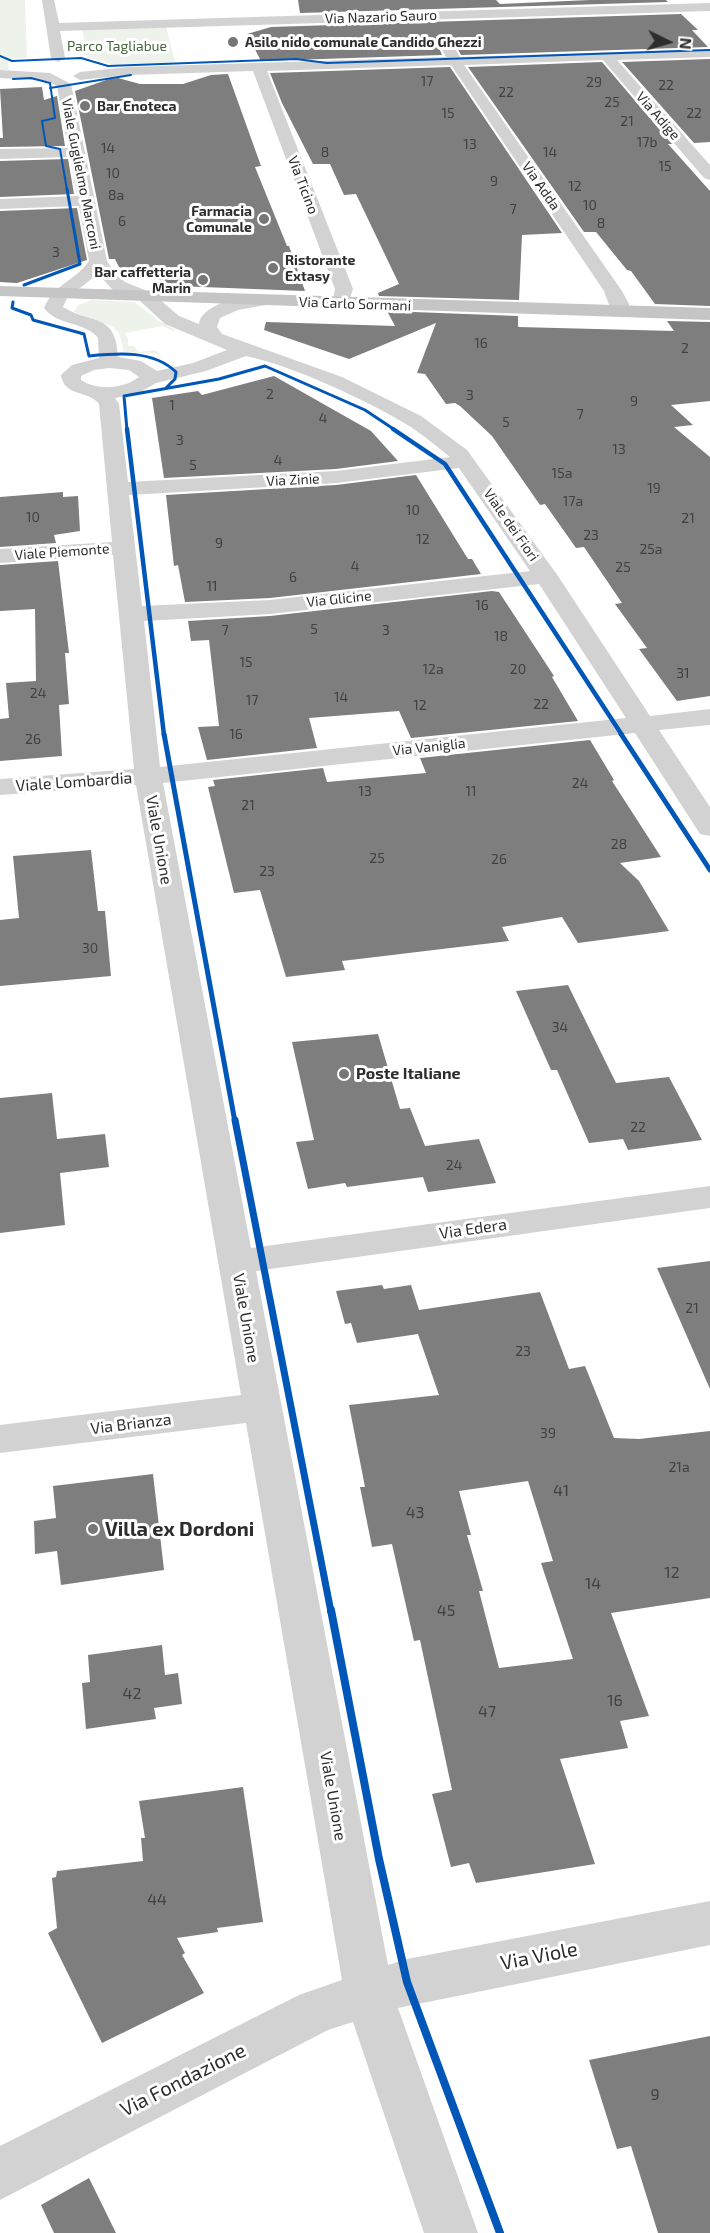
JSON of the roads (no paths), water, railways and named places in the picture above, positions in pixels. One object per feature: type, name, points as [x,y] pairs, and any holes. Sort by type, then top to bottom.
[{"type":"main road","name":"Via Carlo Sormani","points":[[0,291],[710,315]]},
{"type":"street","points":[[48,0],[58,58],[48,72]]},
{"type":"street","name":"Via Adda","points":[[423,0],[456,62],[613,291],[620,304],[620,312]]},
{"type":"street","name":"Via Nazario Sauro","points":[[52,27],[287,20],[436,25],[710,7]]},
{"type":"street","points":[[279,8],[287,20]]},
{"type":"street","points":[[6,74],[710,53]]},
{"type":"street","name":"Via Adige","points":[[607,57],[710,175]]},
{"type":"street","points":[[58,58],[82,72]]},
{"type":"street","name":"Via Ticino","points":[[259,68],[344,289],[341,303]]},
{"type":"street","name":"Viale Guglielmo Marconi","points":[[48,72],[60,80],[65,87],[98,261],[106,275],[119,286],[146,297]]},
{"type":"street","name":"Viale Guglielmo Marconi","points":[[65,87],[82,72]]},
{"type":"street","points":[[0,154],[77,152]]},
{"type":"street","points":[[0,204],[87,201]]},
{"type":"street","name":"Viale Guglielmo Marconi","points":[[61,294],[90,273],[98,261]]},
{"type":"street","points":[[61,294],[53,308],[60,315],[102,330],[107,336],[109,363]]},
{"type":"street","name":"Viale dei Fiori","points":[[146,297],[172,320],[214,336],[237,352],[264,354],[298,366],[385,405],[440,438],[466,461],[546,576],[710,828]]},
{"type":"street","points":[[214,336],[208,327],[208,321],[214,314],[230,306],[260,301]]},
{"type":"street","points":[[145,373],[143,385],[127,390],[100,392],[76,386],[72,382],[71,375],[83,367],[109,363],[145,373],[199,367],[237,352]]},
{"type":"street","name":"Viale Unione","points":[[100,392],[109,404],[148,776],[369,1994],[386,2050],[451,2233]]},
{"type":"street","name":"Via Zinie","points":[[118,489],[336,477],[466,461]]},
{"type":"street","name":"Viale Piemonte","points":[[0,556],[124,548]]},
{"type":"street","name":"Via Glicine","points":[[130,614],[270,607],[546,576]]},
{"type":"street","name":"Via Vaniglia","points":[[148,776],[710,717]]},
{"type":"street","name":"Viale Lombardia","points":[[0,788],[148,776]]},
{"type":"street","name":"Via Edera","points":[[236,1262],[710,1197]]},
{"type":"street","name":"Via Brianza","points":[[0,1439],[262,1406]]},
{"type":"street","name":"Via Viole","points":[[369,1994],[445,1973],[710,1923]]},
{"type":"street","name":"Via Fondazione","points":[[0,2174],[316,2011],[369,1994]]},
{"type":"place","name":"Asilo nido comunale Candido Ghezzi","points":[[233,42]]},
{"type":"place","name":"Bar Enoteca","points":[[85,106]]},
{"type":"place","name":"Farmacia Comunale","points":[[264,219]]},
{"type":"place","name":"Ristorante Extasy","points":[[273,268]]},
{"type":"place","name":"Bar caffetteria Marin","points":[[203,280]]},
{"type":"place","name":"Poste Italiane","points":[[344,1074]]},
{"type":"place","name":"Villa ex Dordoni","points":[[93,1529]]},
{"type":"park label","name":"Parco Tagliabue","points":[[117,46]]}]
